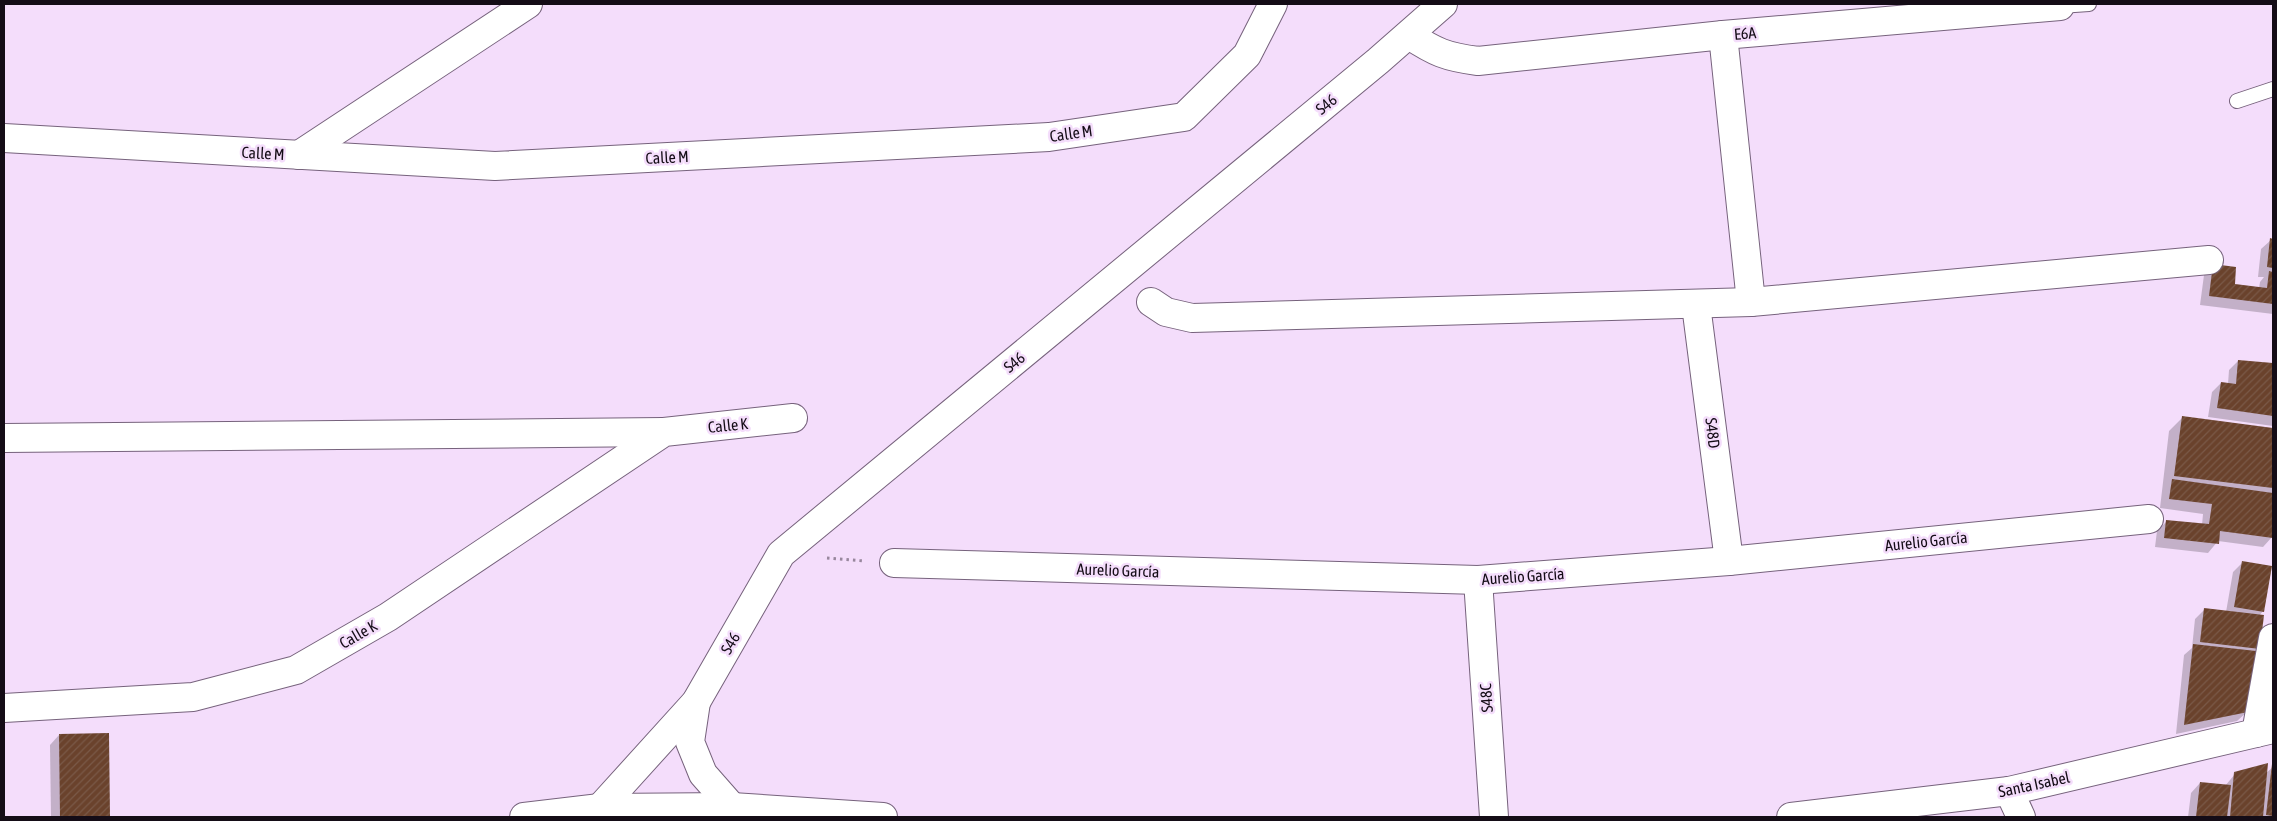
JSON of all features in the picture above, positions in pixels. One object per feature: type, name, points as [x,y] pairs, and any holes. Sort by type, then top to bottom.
[{"type":"street","points":[[299,155],[528,4]]},
{"type":"street","name":"Calle M","points":[[4,138],[495,166],[1049,137],[1184,117],[1246,54],[1273,4]]},
{"type":"street","name":"S46","points":[[600,808],[696,702],[781,554],[1378,61],[1444,4]]},
{"type":"street","name":"E6A","points":[[1409,35],[1442,55],[1478,62],[1723,35],[2060,5]]},
{"type":"street","points":[[1723,35],[1751,302]]},
{"type":"street","points":[[1151,302],[1166,312],[1192,318],[1570,306],[1696,305],[1751,302],[2208,260]]},
{"type":"street","name":"S48D","points":[[1696,305],[1729,560]]},
{"type":"street","name":"Calle K","points":[[4,438],[664,432],[793,418]]},
{"type":"street","name":"Calle K","points":[[4,708],[193,696],[296,670],[388,616],[664,432]]},
{"type":"street","name":"Aurelio García","points":[[894,563],[1478,580],[1729,560],[2149,519]]},
{"type":"street","name":"S48C","points":[[1478,580],[1494,817]]},
{"type":"street","points":[[2265,731],[2273,638]]},
{"type":"street","name":"S46","points":[[696,702],[690,742],[703,774],[732,807]]},
{"type":"street","name":"Santa Isabel","points":[[1791,817],[2009,791],[2265,731]]},
{"type":"street","points":[[2009,791],[2021,817]]},
{"type":"street","points":[[524,817],[600,808],[732,807],[883,817]]},
{"type":"lane","name":"E6A","points":[[2060,5],[2089,4]]},
{"type":"lane","points":[[2237,101],[2273,89]]},
{"type":"path","points":[[781,554],[894,563]]},
{"type":"building","points":[[2270,238],[2273,239],[2273,268],[2267,267]]},
{"type":"building","points":[[2213,264],[2236,267],[2235,284],[2267,288],[2269,271],[2273,272],[2273,304],[2209,296]]},
{"type":"building","points":[[2238,360],[2273,363],[2273,416],[2217,408],[2221,382],[2236,384]]},
{"type":"building","points":[[2182,416],[2273,428],[2273,488],[2174,476]]},
{"type":"building","points":[[2172,479],[2273,493],[2273,538],[2220,531],[2219,544],[2164,538],[2166,520],[2209,524],[2212,504],[2169,499]]},
{"type":"building","points":[[2242,561],[2272,566],[2264,612],[2234,607]]},
{"type":"building","points":[[2204,608],[2264,615],[2260,649],[2200,642]]},
{"type":"building","points":[[2193,644],[2256,651],[2248,712],[2184,725]]},
{"type":"building","points":[[109,733],[110,817],[60,817],[59,734]]},
{"type":"building","points":[[2268,763],[2263,817],[2230,817],[2234,772]]},
{"type":"building","points":[[2273,764],[2273,816],[2266,815]]},
{"type":"building","points":[[2200,782],[2231,785],[2227,817],[2196,817]]}]
